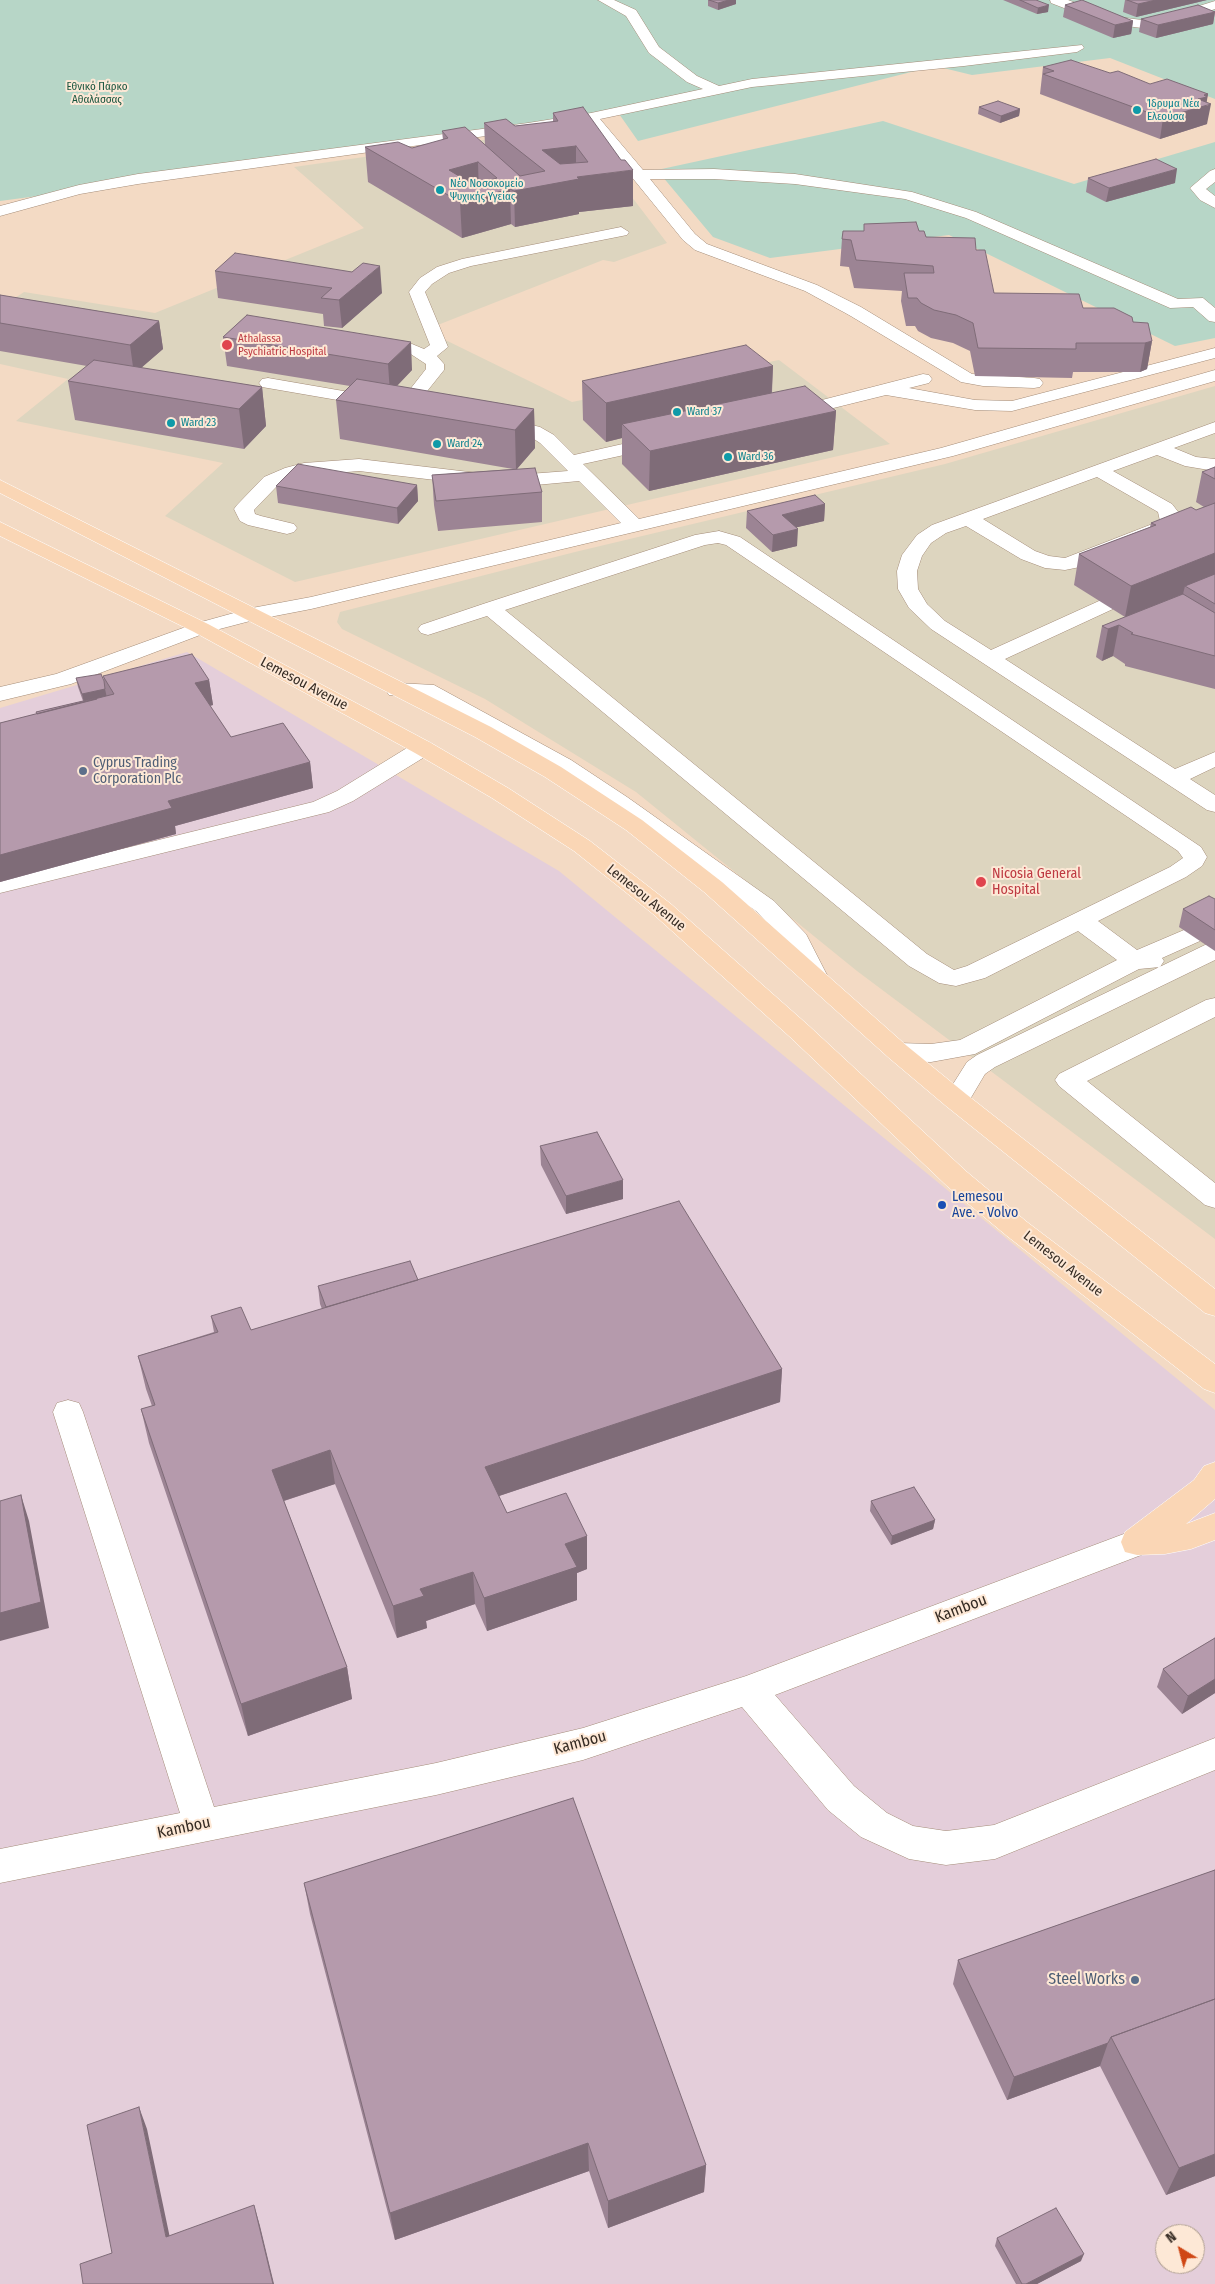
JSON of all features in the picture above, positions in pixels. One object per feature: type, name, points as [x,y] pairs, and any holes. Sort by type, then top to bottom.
[{"type":"main road","points":[[0,486],[397,690]]},
{"type":"main road","name":"Lemesou Avenue","points":[[0,528],[201,628],[423,748],[500,793],[582,846],[662,909],[799,1031],[957,1180],[1017,1229],[1215,1381]]},
{"type":"main road","points":[[814,975],[898,1052],[956,1100],[1072,1194],[1215,1305]]},
{"type":"main road","points":[[1137,1542],[1179,1511],[1215,1475]]},
{"type":"main road","points":[[1137,1542],[1190,1536],[1215,1526]]},
{"type":"street","points":[[604,0],[631,13],[654,50],[692,79],[714,89]]},
{"type":"street","points":[[1056,0],[1108,20],[1142,24],[1172,19],[1215,5]]},
{"type":"street","points":[[0,211],[79,190],[138,179],[591,117],[714,89],[752,83],[964,62],[1077,48]]},
{"type":"street","points":[[591,117],[689,237],[701,247],[811,288],[856,311],[967,378],[983,382],[1034,383]]},
{"type":"street","points":[[638,175],[714,174],[795,179],[907,195],[971,216],[1176,304],[1197,302],[1212,294]]},
{"type":"street","points":[[1215,174],[1198,188],[1205,197],[1215,203]]},
{"type":"street","points":[[426,355],[439,347],[417,292],[426,281],[443,270],[468,262],[621,232]]},
{"type":"street","points":[[1197,302],[1215,317]]},
{"type":"street","points":[[398,344],[426,355],[435,364],[435,370],[406,406]]},
{"type":"street","points":[[881,389],[975,405],[1012,406],[1215,353]]},
{"type":"street","points":[[428,629],[490,608],[561,563],[635,526],[946,452],[1215,375]]},
{"type":"street","points":[[773,417],[840,402],[881,389],[923,379]]},
{"type":"street","points":[[268,383],[424,410]]},
{"type":"street","points":[[479,419],[534,432],[547,439],[635,526]]},
{"type":"street","points":[[1215,427],[940,529],[924,539],[912,555],[907,571],[908,589],[920,608],[938,625],[1215,805]]},
{"type":"street","points":[[287,528],[247,518],[244,509],[271,481],[304,469],[359,464],[504,482],[578,468],[677,438]]},
{"type":"street","points":[[1157,448],[1192,462],[1215,465]]},
{"type":"street","points":[[967,518],[1028,555],[1045,562],[1065,564],[1146,535],[1170,523],[1169,513],[1165,508],[1098,470]]},
{"type":"street","points":[[0,694],[64,679],[201,628],[252,614],[719,537],[734,541],[1192,852],[1195,857],[1194,861],[1178,872],[976,972],[956,978],[938,973],[895,941],[490,608]]},
{"type":"street","points":[[988,658],[1106,605]]},
{"type":"street","points":[[397,690],[426,690],[563,765],[619,802],[765,906],[794,934],[814,975]]},
{"type":"street","points":[[0,886],[321,806],[345,796],[423,748]]},
{"type":"street","points":[[1174,778],[1215,759]]},
{"type":"street","points":[[1081,921],[1135,961]]},
{"type":"street","points":[[898,1052],[931,1053],[966,1048],[1135,961],[1200,948],[986,1061],[976,1068],[956,1100]]},
{"type":"street","points":[[1215,1006],[1068,1080],[1215,1198]]},
{"type":"street","points":[[68,1412],[202,1824]]},
{"type":"street","name":"Kambou","points":[[0,1866],[202,1824],[436,1779],[574,1746],[750,1690],[1137,1542]]},
{"type":"street","points":[[750,1690],[841,1798],[874,1825],[909,1842],[946,1848],[995,1842],[1215,1754]]},
{"type":"shaded area","name":"Athalassa Psychiatric Hospital","points":[[553,130],[583,133],[667,243],[614,262],[603,260],[425,330],[572,402],[779,360],[890,444],[295,582],[165,516],[223,463],[16,421],[68,379],[0,364],[0,308],[24,292],[155,313],[364,228],[294,167]]},
{"type":"shaded area","name":"Nicosia General Hospital","points":[[1215,386],[1215,1239],[857,971],[636,792],[485,699],[342,629],[337,622],[340,612],[575,552],[945,464]]},
{"type":"shaded area","points":[[187,652],[559,871],[1215,1410],[1215,2284],[0,2284],[0,708]]},
{"type":"green space","name":"Εθνικό Πάρκο Αθαλάσσας","points":[[0,0],[1215,0],[1215,99],[1110,58],[972,75],[935,66],[638,141],[617,111],[210,173],[0,201]]},
{"type":"green space","points":[[883,121],[1074,184],[1215,142],[1215,338],[1175,346],[949,235],[770,258],[713,237],[657,170]]},
{"type":"building","points":[[709,0],[729,0],[718,3]]},
{"type":"building","points":[[1020,0],[1036,0],[1049,5],[1038,8]]},
{"type":"building","points":[[1082,0],[1133,21],[1115,25],[1065,5]]},
{"type":"building","points":[[1127,0],[1156,0],[1138,4]]},
{"type":"building","points":[[1198,5],[1215,12],[1158,25],[1141,19]]},
{"type":"building","points":[[1071,60],[1110,73],[1118,71],[1150,84],[1167,79],[1208,94],[1204,95],[1207,97],[1198,99],[1211,104],[1163,118],[1043,74],[1054,71],[1043,67]]},
{"type":"building","points":[[998,101],[1020,109],[1001,116],[979,107]]},
{"type":"building","points":[[583,107],[621,160],[625,160],[633,170],[577,177],[579,179],[514,191],[510,189],[460,202],[365,147],[398,142],[412,148],[448,138],[442,131],[465,127],[520,176],[545,171],[484,123],[506,119],[515,126],[558,121],[553,113]],"holes":[[[576,146],[588,162],[560,164],[542,150]],[[478,162],[497,178],[474,185],[449,170]]]},
{"type":"building","points":[[1156,159],[1177,169],[1109,188],[1088,178]]},
{"type":"building","points":[[916,222],[919,231],[924,231],[926,237],[975,238],[976,250],[985,250],[994,293],[1079,294],[1083,308],[1114,308],[1132,317],[1133,322],[1148,323],[1152,341],[1145,343],[1076,343],[1076,349],[978,348],[973,323],[956,315],[934,310],[921,303],[917,298],[908,298],[904,273],[934,273],[933,266],[856,260],[851,240],[842,239],[843,231],[864,231],[864,224]]},
{"type":"building","points":[[235,253],[352,272],[363,263],[380,266],[339,300],[321,298],[332,288],[215,271]]},
{"type":"building","points":[[0,295],[159,321],[130,345],[0,323]]},
{"type":"building","points":[[247,315],[411,342],[388,364],[223,337]]},
{"type":"building","points":[[746,345],[773,366],[606,403],[582,381]]},
{"type":"building","points":[[94,360],[262,387],[239,409],[68,381]]},
{"type":"building","points":[[357,379],[534,409],[515,430],[336,400]]},
{"type":"building","points":[[805,386],[836,411],[650,451],[622,424]]},
{"type":"building","points":[[298,464],[417,485],[397,508],[276,486]]},
{"type":"building","points":[[1215,467],[1215,479],[1202,472]]},
{"type":"building","points":[[535,468],[542,492],[436,501],[432,475]]},
{"type":"building","points":[[815,495],[825,504],[782,515],[798,529],[773,535],[747,511]]},
{"type":"building","points":[[1215,503],[1215,553],[1131,586],[1079,554],[1156,525],[1151,523],[1191,507],[1196,510]]},
{"type":"building","points":[[1215,574],[1215,604],[1185,586]]},
{"type":"building","points":[[1183,594],[1215,613],[1215,656],[1131,634],[1133,633],[1119,625],[1108,629],[1102,626]]},
{"type":"building","points":[[192,654],[209,680],[195,683],[231,737],[283,723],[310,762],[168,801],[172,808],[0,855],[0,723],[114,694],[103,676]]},
{"type":"building","points":[[101,674],[105,689],[82,694],[76,678]]},
{"type":"building","points":[[96,698],[37,714],[36,712]]},
{"type":"building","points":[[1209,896],[1215,899],[1215,930],[1183,909]]},
{"type":"building","points":[[597,1132],[623,1180],[566,1196],[540,1146]]},
{"type":"building","points":[[679,1201],[782,1369],[485,1467],[507,1513],[566,1493],[587,1536],[565,1544],[577,1567],[484,1598],[473,1572],[420,1589],[424,1596],[393,1606],[330,1450],[272,1470],[347,1667],[241,1704],[141,1409],[155,1405],[138,1356],[218,1332],[211,1316],[241,1307],[251,1330]]},
{"type":"building","points":[[410,1261],[418,1280],[326,1307],[318,1286]]},
{"type":"building","points":[[914,1487],[935,1520],[892,1536],[871,1501]]},
{"type":"building","points":[[21,1495],[41,1602],[0,1613],[0,1501]]},
{"type":"building","points":[[1215,1638],[1215,1679],[1188,1696],[1163,1669]]},
{"type":"building","points":[[573,1798],[706,2165],[608,2201],[588,2143],[390,2213],[304,1883]]},
{"type":"building","points":[[1215,1870],[1215,1999],[1111,2037],[1108,2043],[1014,2077],[958,1960]]},
{"type":"building","points":[[1215,1999],[1215,2154],[1179,2168],[1111,2037]]},
{"type":"building","points":[[139,2107],[166,2237],[254,2205],[273,2284],[83,2284],[80,2264],[112,2253],[87,2125]]},
{"type":"building","points":[[1056,2208],[1084,2254],[1026,2284],[1022,2284],[997,2238]]},
{"type":"place","name":"Ίδρυμα Νέα Ελεούσα","points":[[1137,110]]},
{"type":"place","name":"Νέο Νοσοκομείο Ψυχικής Υγείας","points":[[440,190]]},
{"type":"place","name":"Athalassa Psychiatric Hospital","points":[[227,345]]},
{"type":"place","name":"Ward 37","points":[[677,412]]},
{"type":"place","name":"Ward 23","points":[[171,423]]},
{"type":"place","name":"Ward 24","points":[[437,444]]},
{"type":"place","name":"Ward 36","points":[[728,457]]},
{"type":"place","name":"Cyprus Trading Corporation Plc","points":[[83,771]]},
{"type":"place","name":"Nicosia General Hospital","points":[[981,882]]},
{"type":"place","name":"Lemesou Ave. - Volvo","points":[[942,1205]]},
{"type":"place","name":"Steel Works","points":[[1135,1980]]}]
